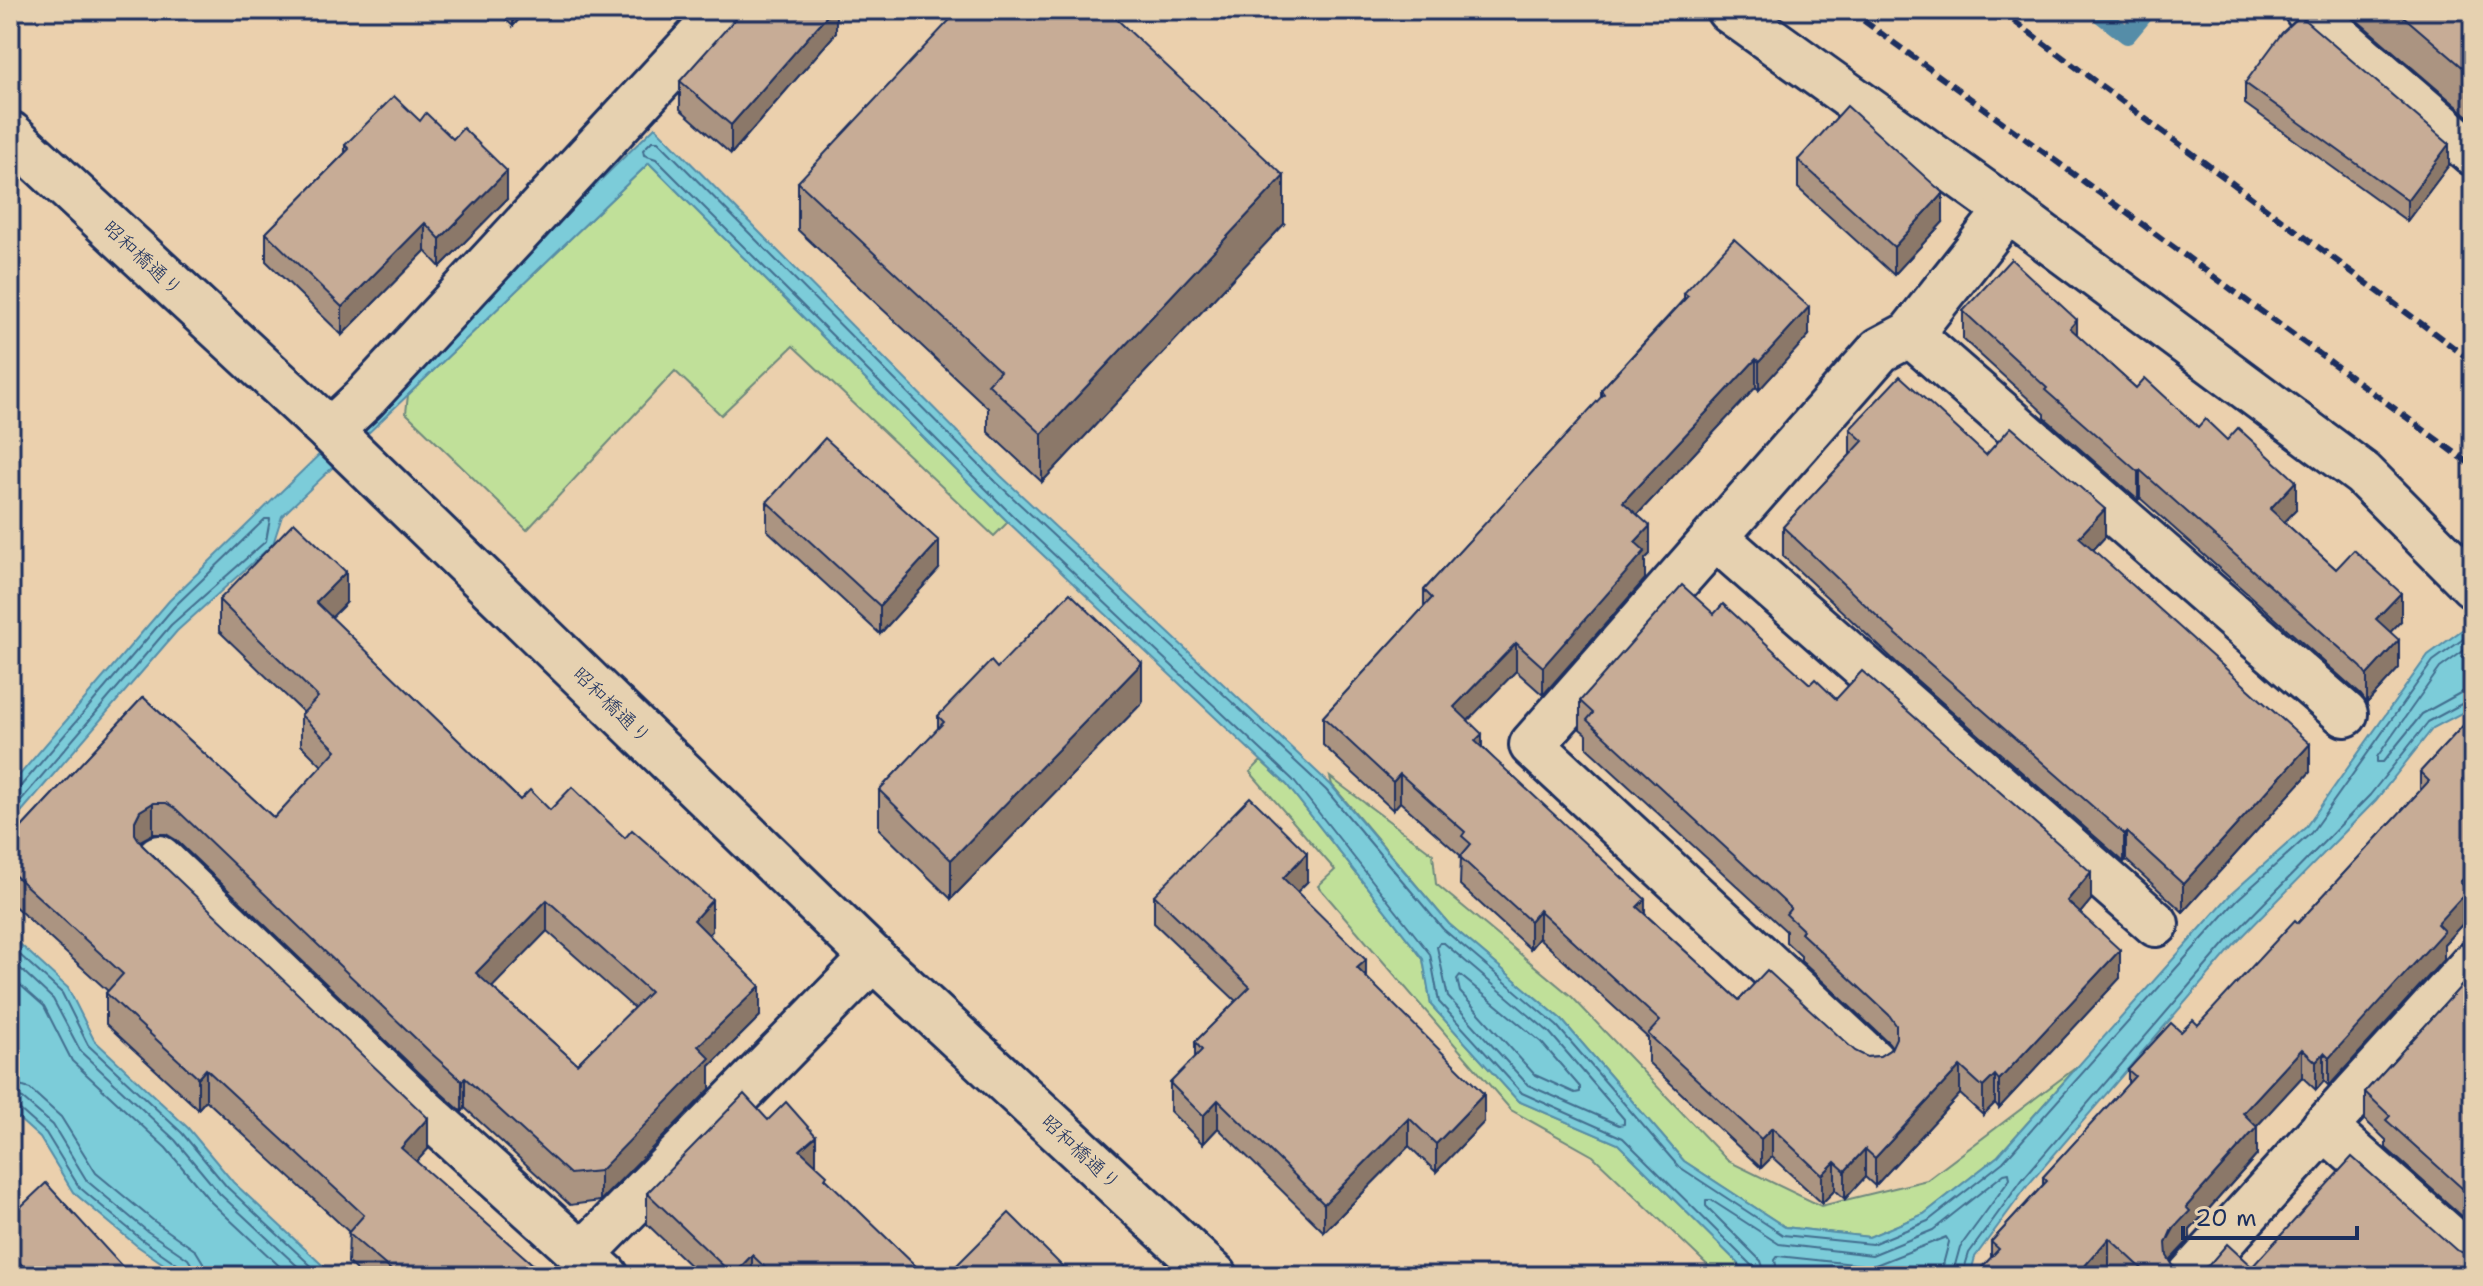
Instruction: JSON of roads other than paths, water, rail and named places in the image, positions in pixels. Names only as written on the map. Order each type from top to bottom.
[{"type":"street","points":[[330,431],[364,399],[724,10]]},
{"type":"street","points":[[1729,10],[2008,210],[2363,474],[2473,585]]},
{"type":"street","points":[[2307,10],[2473,153]]},
{"type":"street","name":"昭和橋通り","points":[[10,134],[330,431],[873,958],[1215,1276]]},
{"type":"street","points":[[1872,1061],[1532,745],[1880,350],[1910,334],[2008,210]]},
{"type":"street","points":[[1910,334],[2345,714]]},
{"type":"street","points":[[1716,538],[2156,924]]},
{"type":"street","points":[[159,858],[415,1103],[594,1266],[873,958]]},
{"type":"street","points":[[2190,1276],[2473,964]]},
{"type":"street","points":[[2324,1127],[2473,1259]]},
{"type":"water","points":[[655,127],[1001,476],[1331,785],[1449,924],[1562,1020],[1684,1161],[1785,1227],[1869,1237],[1924,1214],[1998,1156],[2231,894],[2305,828],[2428,655],[2473,622],[2473,707],[2433,728],[2376,800],[2235,944],[2028,1185],[1975,1257],[1970,1276],[1751,1276],[1618,1144],[1518,1101],[1431,1005],[1423,959],[1287,785],[1008,522],[649,163],[282,516],[273,544],[177,631],[10,825],[10,786],[169,601]]},
{"type":"water","points":[[10,935],[68,988],[94,1040],[188,1128],[233,1182],[334,1276],[181,1276],[136,1245],[73,1192],[40,1138],[10,1111]]},
{"type":"waterway","points":[[2095,10],[2127,35],[2148,10]]},
{"type":"railway","points":[[1849,10],[2473,466]]},
{"type":"railway","points":[[1999,10],[2473,362]]}]
